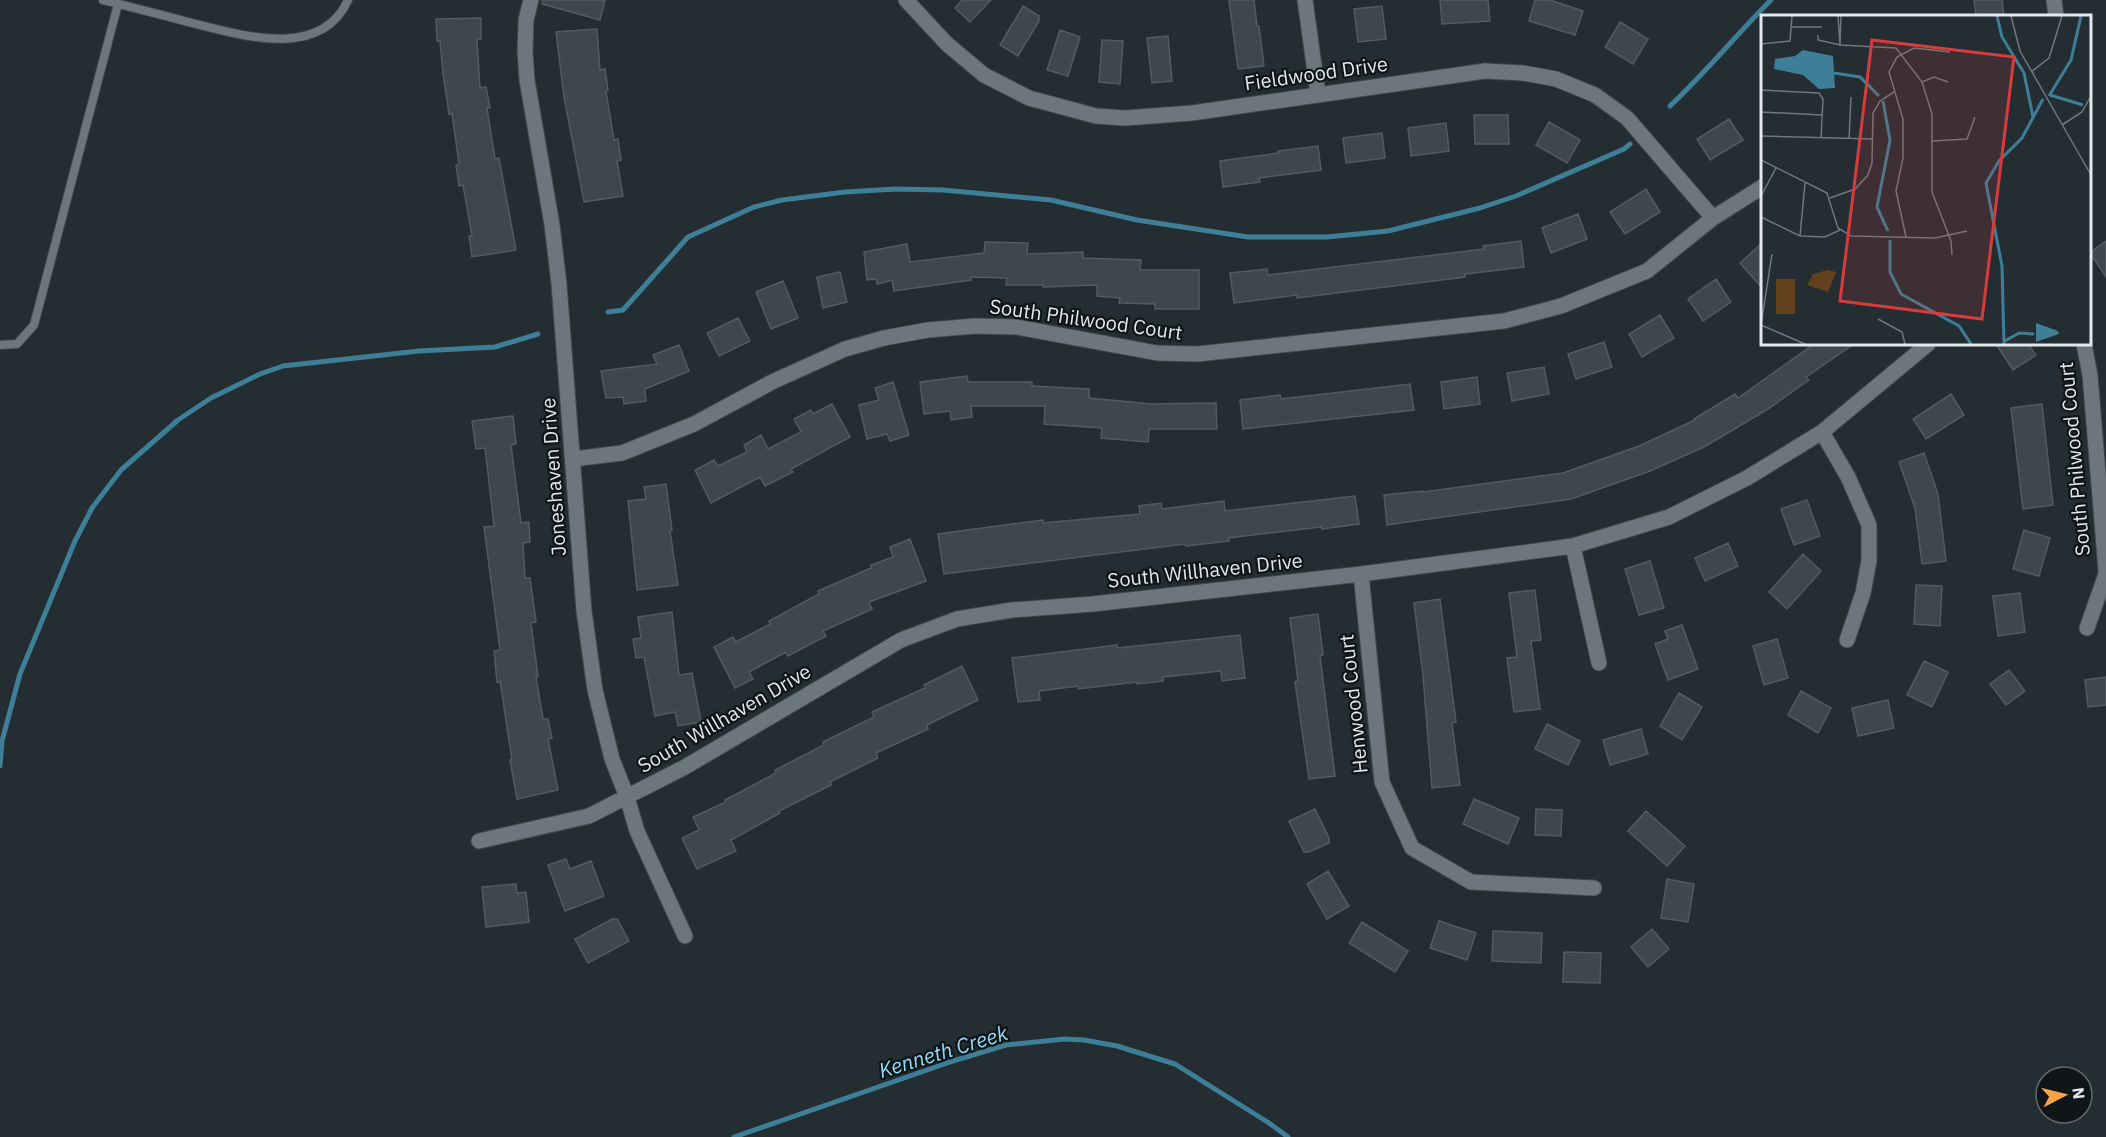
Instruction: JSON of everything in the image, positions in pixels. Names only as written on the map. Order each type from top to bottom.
[{"type":"street","name":"Joneshaven Drive","points":[[531,0],[526,20],[527,80],[552,225],[559,284],[584,611],[594,678],[612,759],[637,831],[685,936]]},
{"type":"street","name":"Fieldwood Drive","points":[[906,0],[947,44],[984,75],[1029,98],[1096,116],[1125,118],[1192,112],[1485,71],[1522,73],[1556,79],[1595,95],[1627,118],[1713,218]]},
{"type":"street","points":[[1305,0],[1318,94]]},
{"type":"street","points":[[2054,0],[2056,15]]},
{"type":"street","name":"South Philwood Court","points":[[573,459],[622,453],[694,424],[774,381],[845,349],[928,330],[975,326],[1017,327],[1157,353],[1197,354],[1504,321],[1561,306],[1647,271],[1713,218],[1761,188]]},
{"type":"street","name":"South Willhaven Drive","points":[[479,841],[590,816],[742,735],[901,640],[957,619],[1012,610],[1093,604],[1361,574],[1573,546],[1669,517],[1747,478],[1822,432],[1927,345]]},
{"type":"street","name":"South Philwood Court","points":[[2084,345],[2090,375],[2106,572],[2087,628]]},
{"type":"street","points":[[1822,432],[1848,477],[1869,525],[1869,561],[1863,593],[1847,640]]},
{"type":"street","points":[[1573,546],[1599,663]]},
{"type":"street","name":"Henwood Court","points":[[1361,574],[1382,782],[1412,848],[1471,882],[1594,888]]},
{"type":"lane","points":[[103,0],[248,37],[288,40],[316,33],[342,13],[348,0]]},
{"type":"lane","points":[[0,345],[17,344],[34,325],[118,4]]},
{"type":"building","points":[[543,0],[605,0],[600,20],[542,4]]},
{"type":"building","points":[[962,0],[991,0],[970,22],[955,8]]},
{"type":"building","points":[[1229,0],[1254,0],[1264,66],[1238,69]]},
{"type":"building","points":[[1440,0],[1488,0],[1490,21],[1442,24]]},
{"type":"building","points":[[1535,0],[1550,0],[1583,11],[1575,35],[1529,21]]},
{"type":"building","points":[[1974,0],[2002,0],[2004,15],[1976,15]]},
{"type":"building","points":[[1023,6],[1039,16],[1039,21],[1018,56],[1000,45]]},
{"type":"building","points":[[1382,6],[1386,39],[1358,42],[1354,9]]},
{"type":"building","points":[[481,18],[481,39],[477,39],[480,88],[486,87],[495,159],[499,158],[516,250],[472,257],[469,236],[472,236],[463,185],[459,186],[456,165],[459,164],[452,113],[449,114],[440,41],[437,41],[436,19]]},
{"type":"building","points":[[1620,22],[1648,39],[1633,64],[1605,47]]},
{"type":"building","points":[[597,29],[600,70],[605,69],[614,140],[618,139],[621,160],[617,161],[623,196],[584,202],[564,97],[556,32]]},
{"type":"building","points":[[1060,30],[1080,37],[1068,76],[1047,70]]},
{"type":"building","points":[[1168,36],[1172,81],[1152,83],[1147,38]]},
{"type":"building","points":[[1102,40],[1123,41],[1120,84],[1099,82]]},
{"type":"building","points":[[1474,115],[1508,115],[1509,144],[1475,144]]},
{"type":"building","points":[[1729,119],[1743,140],[1710,160],[1697,139]]},
{"type":"building","points":[[1549,122],[1580,140],[1567,163],[1536,145]]},
{"type":"building","points":[[1446,123],[1449,151],[1411,156],[1408,128]]},
{"type":"building","points":[[1382,133],[1385,158],[1346,163],[1343,138]]},
{"type":"building","points":[[1318,146],[1321,170],[1259,178],[1260,182],[1223,187],[1220,161]]},
{"type":"building","points":[[1646,189],[1660,212],[1625,234],[1610,212]]},
{"type":"building","points":[[1578,214],[1587,239],[1551,253],[1542,228]]},
{"type":"building","points":[[1521,241],[1524,267],[1465,274],[1465,277],[1297,298],[1297,295],[1234,303],[1230,273],[1267,269],[1268,275],[1484,249],[1483,246]]},
{"type":"building","points":[[2106,241],[2106,277],[2091,254]]},
{"type":"building","points":[[985,242],[1028,243],[1027,254],[1083,252],[1083,258],[1141,260],[1140,270],[1199,270],[1199,309],[1155,309],[1155,304],[1119,303],[1120,298],[1097,296],[1097,285],[1043,287],[1043,285],[1006,285],[1007,278],[971,277],[971,280],[894,291],[892,280],[877,284],[876,279],[867,280],[864,252],[907,244],[910,262],[984,253]]},
{"type":"building","points":[[1761,244],[1761,287],[1740,263]]},
{"type":"building","points":[[840,272],[847,302],[823,308],[817,277]]},
{"type":"building","points":[[1716,279],[1731,302],[1703,321],[1688,299]]},
{"type":"building","points":[[783,281],[798,318],[771,329],[756,292]]},
{"type":"building","points":[[1660,315],[1674,338],[1642,357],[1629,334]]},
{"type":"building","points":[[738,318],[750,341],[719,356],[707,333]]},
{"type":"building","points":[[1604,342],[1612,367],[1576,379],[1568,354]]},
{"type":"building","points":[[679,345],[689,371],[645,389],[646,401],[624,404],[623,397],[606,398],[601,371],[657,364],[653,355]]},
{"type":"building","points":[[1813,345],[1853,345],[1806,377],[1809,380],[1768,409],[1704,447],[1650,471],[1571,499],[1387,525],[1384,495],[1563,473],[1639,446],[1695,420],[1735,394],[1738,398]]},
{"type":"building","points":[[1997,345],[2029,345],[2036,355],[2013,370]]},
{"type":"building","points":[[1544,367],[1549,394],[1512,401],[1507,373]]},
{"type":"building","points":[[967,376],[968,382],[1032,382],[1032,386],[1089,389],[1089,398],[1151,404],[1216,403],[1217,429],[1149,429],[1148,442],[1101,438],[1102,428],[1044,424],[1045,406],[971,406],[972,417],[951,420],[950,411],[924,414],[920,382]]},
{"type":"building","points":[[1477,377],[1480,404],[1444,409],[1441,382]]},
{"type":"building","points":[[893,382],[909,435],[890,441],[887,434],[867,439],[859,405],[879,400],[875,388]]},
{"type":"building","points":[[1410,384],[1414,410],[1243,429],[1240,400],[1280,395],[1281,399]]},
{"type":"building","points":[[1951,394],[1964,415],[1926,439],[1913,419]]},
{"type":"building","points":[[832,404],[850,437],[791,469],[793,472],[765,486],[760,477],[711,503],[695,470],[714,460],[718,466],[747,452],[744,445],[761,435],[768,449],[801,432],[794,419],[811,410],[813,414]]},
{"type":"building","points":[[2042,404],[2053,505],[2023,509],[2011,408]]},
{"type":"building","points":[[513,416],[516,444],[511,445],[521,523],[529,522],[530,542],[523,543],[525,578],[530,578],[536,622],[531,623],[538,677],[536,677],[543,719],[548,719],[552,738],[548,739],[558,790],[517,799],[494,651],[500,650],[484,527],[494,526],[485,448],[476,449],[472,421]]},
{"type":"building","points":[[1924,453],[1938,494],[1946,561],[1922,564],[1915,508],[1899,462]]},
{"type":"building","points":[[666,484],[678,585],[637,590],[628,501],[646,499],[644,487]]},
{"type":"building","points":[[1355,496],[1359,524],[944,574],[938,534],[1043,520],[1043,523],[1140,514],[1139,506],[1161,503],[1162,509],[1224,501],[1225,511]]},
{"type":"building","points":[[1807,500],[1820,536],[1794,545],[1781,509]]},
{"type":"building","points":[[2024,530],[2050,538],[2039,576],[2013,569]]},
{"type":"building","points":[[910,539],[926,581],[869,602],[872,609],[823,631],[826,636],[788,656],[786,652],[749,672],[753,679],[735,688],[714,647],[733,637],[736,642],[819,594],[818,591],[893,557],[890,547]]},
{"type":"building","points":[[1728,543],[1738,566],[1705,581],[1695,558]]},
{"type":"building","points":[[1803,554],[1821,571],[1787,609],[1769,592]]},
{"type":"building","points":[[1650,561],[1664,608],[1639,615],[1625,569]]},
{"type":"building","points":[[1916,585],[1942,586],[1940,626],[1914,624]]},
{"type":"building","points":[[1535,590],[1541,640],[1531,641],[1540,709],[1514,712],[1507,658],[1517,657],[1509,593]]},
{"type":"building","points":[[2020,593],[2025,632],[1998,636],[1993,596]]},
{"type":"building","points":[[1440,599],[1456,722],[1452,723],[1460,785],[1432,788],[1423,676],[1414,603]]},
{"type":"building","points":[[672,612],[679,675],[692,673],[701,722],[678,726],[675,712],[655,716],[644,657],[636,658],[633,639],[641,638],[638,617]]},
{"type":"building","points":[[1318,614],[1323,655],[1320,656],[1335,776],[1309,779],[1295,682],[1298,681],[1290,618]]},
{"type":"building","points":[[1682,625],[1698,669],[1668,680],[1655,644],[1668,639],[1665,631]]},
{"type":"building","points":[[1240,635],[1245,678],[1222,681],[1221,671],[1163,677],[1163,681],[1137,684],[1137,682],[1078,689],[1078,686],[1039,691],[1040,700],[1018,702],[1012,658],[1117,645],[1117,648]]},
{"type":"building","points":[[1777,639],[1788,678],[1764,685],[1753,646]]},
{"type":"building","points":[[1924,661],[1948,672],[1932,707],[1907,695]]},
{"type":"building","points":[[962,666],[978,700],[927,725],[928,729],[876,753],[878,758],[779,811],[780,813],[731,840],[736,851],[697,869],[682,838],[699,830],[693,817],[726,802],[725,800],[776,773],[775,770],[824,745],[823,742],[874,717],[872,712],[925,688],[924,685]]},
{"type":"building","points":[[2009,670],[2025,691],[2006,705],[1990,684]]},
{"type":"building","points":[[2106,677],[2106,705],[2088,707],[2085,680]]},
{"type":"building","points":[[1801,691],[1831,708],[1818,733],[1788,715]]},
{"type":"building","points":[[1679,693],[1702,707],[1682,740],[1660,726]]},
{"type":"building","points":[[1888,700],[1894,728],[1858,736],[1852,708]]},
{"type":"building","points":[[1547,724],[1580,741],[1568,765],[1535,749]]},
{"type":"building","points":[[1641,729],[1648,754],[1610,765],[1603,740]]},
{"type":"building","points":[[1474,799],[1519,818],[1508,844],[1463,824]]},
{"type":"building","points":[[1315,809],[1329,838],[1329,843],[1304,852],[1289,821]]},
{"type":"building","points":[[1536,809],[1562,810],[1561,836],[1535,835]]},
{"type":"building","points":[[1646,811],[1685,846],[1667,866],[1628,831]]},
{"type":"building","points":[[566,859],[570,869],[591,861],[604,896],[565,911],[548,865]]},
{"type":"building","points":[[1328,871],[1349,906],[1327,919],[1307,884]]},
{"type":"building","points":[[1667,879],[1694,884],[1688,922],[1661,918]]},
{"type":"building","points":[[516,884],[517,893],[526,892],[529,922],[486,927],[482,887]]},
{"type":"building","points":[[612,919],[617,919],[629,941],[588,963],[575,939]]},
{"type":"building","points":[[1439,921],[1476,933],[1467,960],[1430,948]]},
{"type":"building","points":[[1362,922],[1408,951],[1395,972],[1349,943]]},
{"type":"building","points":[[1652,929],[1669,949],[1648,967],[1631,947]]},
{"type":"building","points":[[1493,931],[1542,933],[1541,963],[1492,961]]},
{"type":"building","points":[[1564,952],[1601,953],[1600,983],[1563,982]]},
{"type":"waterway","points":[[1670,106],[1771,0]]},
{"type":"waterway","points":[[608,312],[623,310],[688,237],[754,207],[782,200],[845,192],[896,189],[943,190],[1051,200],[1137,220],[1248,237],[1327,237],[1388,231],[1480,208],[1516,196],[1624,149],[1630,144]]},
{"type":"waterway","points":[[0,766],[2,741],[20,674],[75,541],[92,508],[121,470],[178,420],[211,398],[260,374],[283,366],[419,351],[495,347],[538,334]]},
{"type":"waterway","name":"Kenneth Creek","points":[[734,1137],[953,1061],[1006,1045],[1065,1039],[1117,1046],[1175,1064],[1288,1137]]}]
